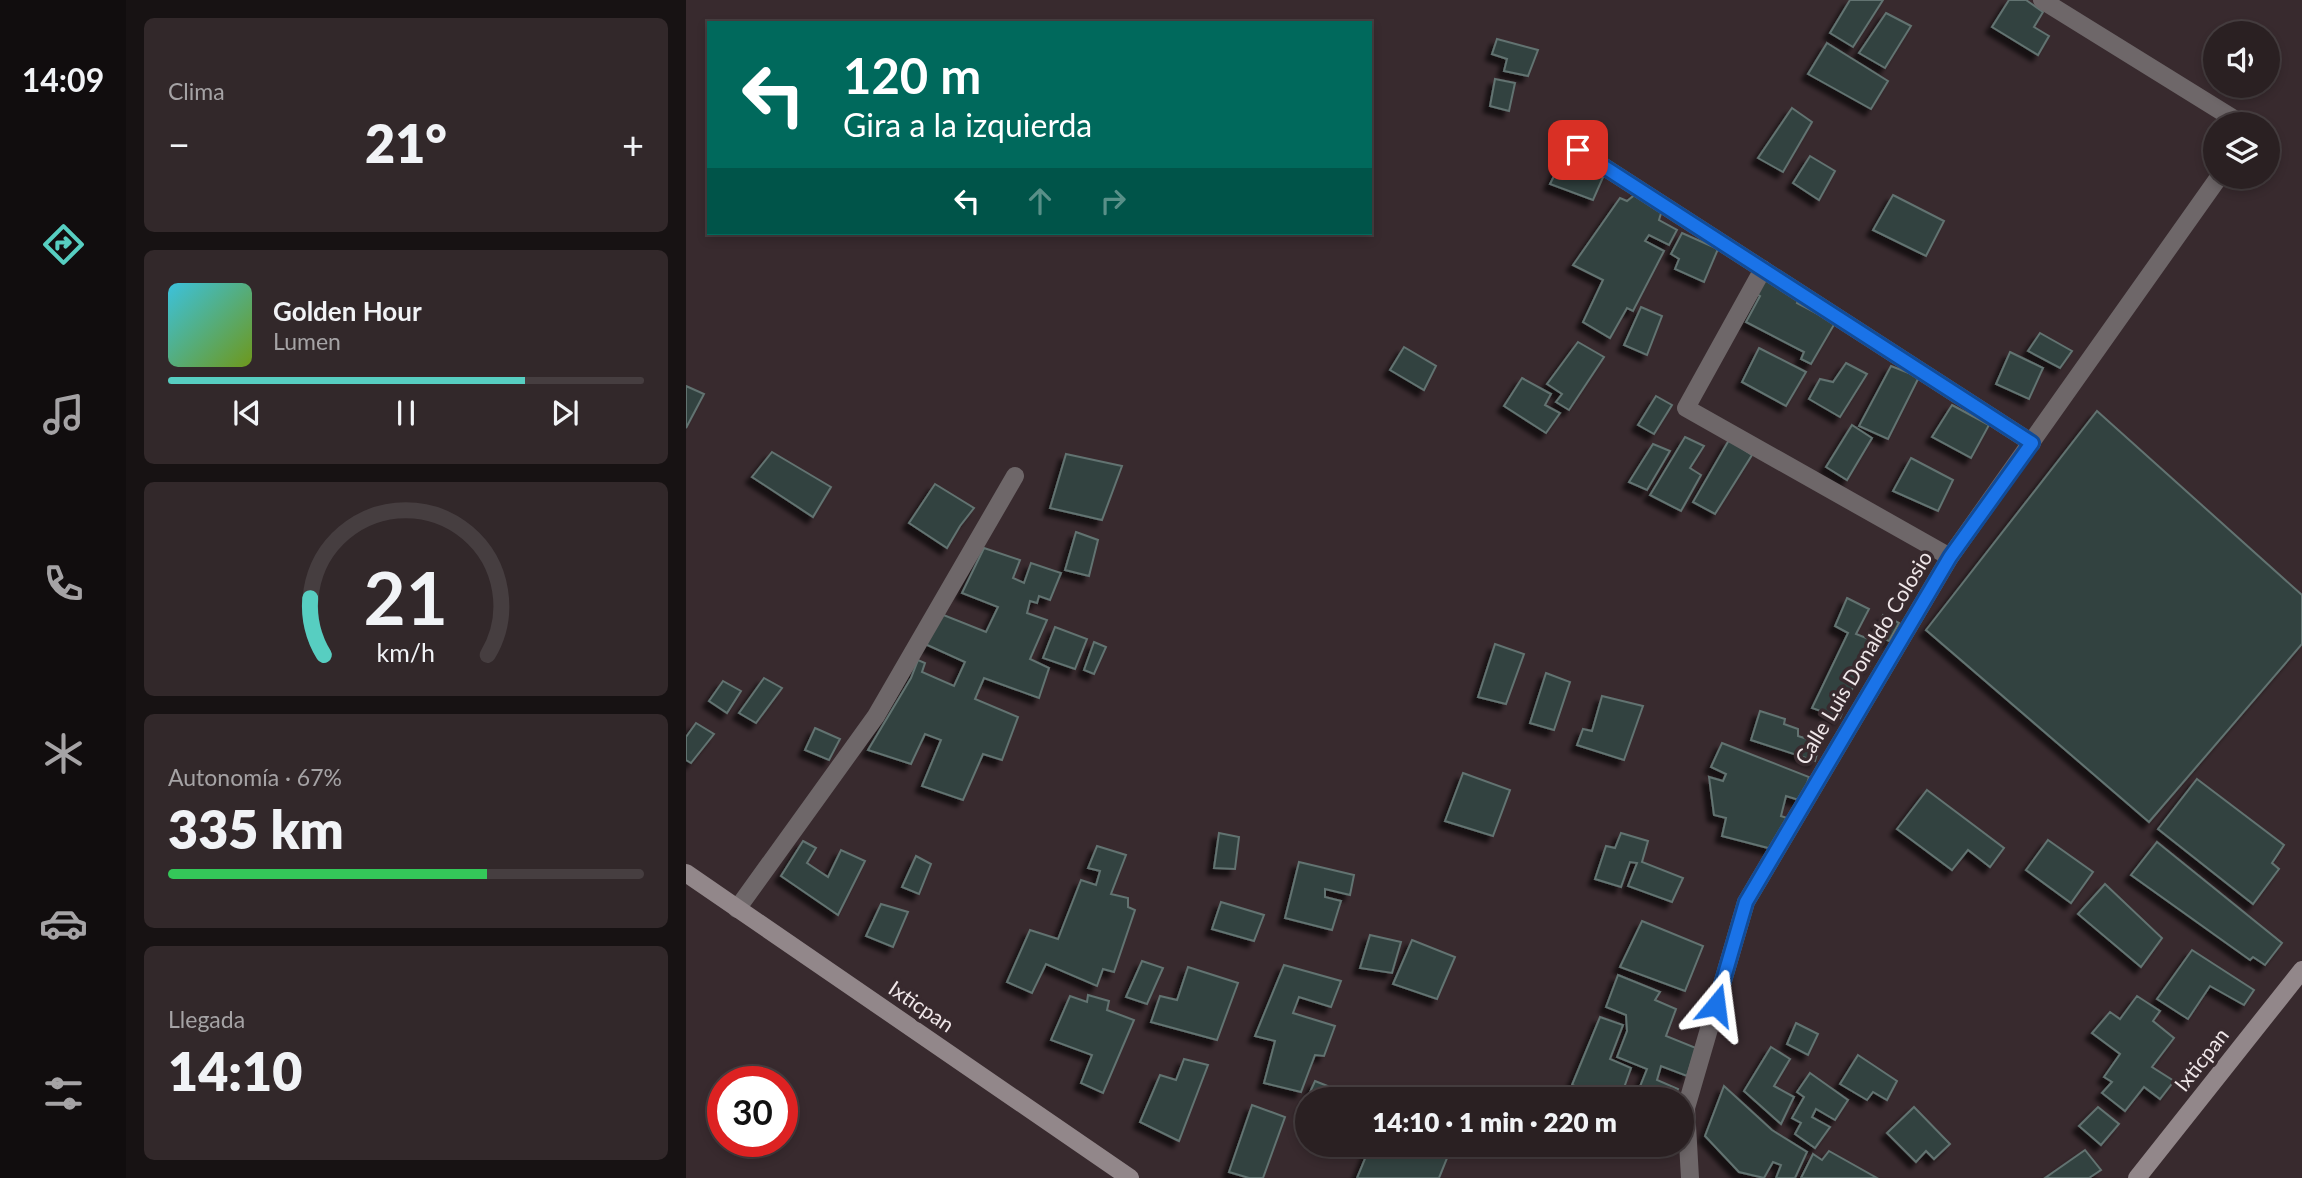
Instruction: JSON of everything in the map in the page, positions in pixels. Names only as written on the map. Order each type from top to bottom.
[{"type":"main road","name":"Ixticpan","points":[[686,873],[1130,1178]]},
{"type":"main road","name":"Ixticpan","points":[[2137,1178],[2302,970]]},
{"type":"street","points":[[2042,0],[2223,112]]},
{"type":"street","points":[[1578,150],[2032,443]]},
{"type":"street","name":"Calle Luis Donaldo Colosio","points":[[1690,1178],[1686,1108],[1746,902],[1950,557],[2211,189]]},
{"type":"street","points":[[1763,269],[1686,408],[1950,557]]},
{"type":"street","points":[[737,909],[876,716],[1015,476]]},
{"type":"building","points":[[1850,0],[1883,0],[1853,47],[1830,33]]},
{"type":"building","points":[[2009,0],[2026,0],[2043,12],[2034,27],[2049,36],[2038,55],[1992,27]]},
{"type":"building","points":[[1886,13],[1911,26],[1885,68],[1859,53]]},
{"type":"building","points":[[1497,39],[1538,50],[1528,76],[1504,71],[1507,59],[1492,54]]},
{"type":"building","points":[[1827,43],[1888,81],[1871,109],[1808,74]]},
{"type":"building","points":[[1495,79],[1515,83],[1509,111],[1490,106]]},
{"type":"building","points":[[1792,108],[1812,122],[1783,172],[1758,158]]},
{"type":"building","points":[[1810,156],[1835,171],[1819,200],[1793,183]]},
{"type":"building","points":[[1563,158],[1604,175],[1593,200],[1550,184]]},
{"type":"building","points":[[1638,192],[1663,207],[1659,220],[1677,230],[1669,245],[1649,235],[1645,241],[1664,251],[1633,311],[1627,308],[1610,338],[1583,322],[1603,280],[1573,265],[1620,198],[1627,201]]},
{"type":"building","points":[[1893,195],[1944,221],[1926,256],[1873,230]]},
{"type":"building","points":[[1682,233],[1718,249],[1704,282],[1675,269],[1679,259],[1671,254]]},
{"type":"building","points":[[1768,276],[1800,295],[1797,303],[1835,323],[1811,364],[1801,359],[1804,352],[1746,322],[1760,296],[1755,293]]},
{"type":"building","points":[[1641,307],[1662,316],[1647,355],[1624,345]]},
{"type":"building","points":[[2040,333],[2072,351],[2060,368],[2028,351]]},
{"type":"building","points":[[1578,342],[1604,357],[1569,410],[1556,402],[1562,394],[1547,384]]},
{"type":"building","points":[[1404,347],[1436,366],[1424,390],[1390,370]]},
{"type":"building","points":[[1759,348],[1806,372],[1786,406],[1742,382]]},
{"type":"building","points":[[2010,352],[2043,368],[2029,399],[1996,384]]},
{"type":"building","points":[[1846,363],[1867,374],[1840,417],[1809,399],[1820,379],[1833,382]]},
{"type":"building","points":[[1891,366],[1919,377],[1888,439],[1859,426]]},
{"type":"building","points":[[1522,378],[1551,394],[1545,405],[1560,413],[1546,433],[1504,406]]},
{"type":"building","points":[[686,386],[704,394],[686,428]]},
{"type":"building","points":[[1656,396],[1672,405],[1654,434],[1638,425]]},
{"type":"building","points":[[1952,405],[1989,425],[1971,458],[1932,437]]},
{"type":"building","points":[[2097,411],[2302,595],[2302,644],[2149,822],[1926,630]]},
{"type":"building","points":[[1852,425],[1872,438],[1847,480],[1826,467]]},
{"type":"building","points":[[1685,437],[1704,446],[1690,468],[1701,475],[1681,511],[1650,495]]},
{"type":"building","points":[[1729,440],[1752,455],[1715,514],[1693,502]]},
{"type":"building","points":[[1653,444],[1670,451],[1647,490],[1629,482]]},
{"type":"building","points":[[772,452],[831,487],[813,517],[752,477]]},
{"type":"building","points":[[1066,454],[1122,466],[1102,520],[1050,508]]},
{"type":"building","points":[[1911,458],[1953,480],[1938,511],[1893,491]]},
{"type":"building","points":[[935,484],[974,508],[947,548],[909,523]]},
{"type":"building","points":[[1076,532],[1098,540],[1089,576],[1065,570]]},
{"type":"building","points":[[984,548],[1020,560],[1013,578],[1024,583],[1031,563],[1061,573],[1050,600],[1039,596],[1037,603],[1030,601],[1027,613],[1047,620],[1030,659],[1049,668],[1039,698],[984,678],[975,699],[1018,717],[1002,760],[983,754],[963,800],[922,786],[941,740],[925,734],[911,764],[868,750],[911,678],[918,660],[925,663],[922,672],[954,686],[965,662],[925,644],[941,614],[986,632],[998,607],[962,593]]},
{"type":"building","points":[[1847,598],[1869,609],[1856,634],[1879,643],[1869,667],[1862,666],[1840,718],[1812,708],[1848,633],[1835,626]]},
{"type":"building","points":[[1883,615],[1899,623],[1889,641],[1874,634]]},
{"type":"building","points":[[1055,627],[1087,639],[1075,669],[1043,658]]},
{"type":"building","points":[[1094,642],[1106,647],[1094,674],[1084,670]]},
{"type":"building","points":[[1495,644],[1524,654],[1506,704],[1478,697]]},
{"type":"building","points":[[1546,673],[1570,682],[1554,730],[1530,723]]},
{"type":"building","points":[[764,678],[782,688],[756,723],[739,713]]},
{"type":"building","points":[[723,681],[741,691],[727,713],[709,701]]},
{"type":"building","points":[[1602,696],[1643,706],[1624,760],[1577,745],[1583,729],[1592,731]]},
{"type":"building","points":[[1760,711],[1785,719],[1784,724],[1798,729],[1798,736],[1820,743],[1815,761],[1751,740]]},
{"type":"building","points":[[696,723],[714,734],[691,763],[686,760],[686,737]]},
{"type":"building","points":[[815,728],[840,739],[829,760],[805,750]]},
{"type":"building","points":[[1722,743],[1809,777],[1802,801],[1786,796],[1781,816],[1790,819],[1772,849],[1722,836],[1726,818],[1714,815],[1709,777],[1723,781],[1726,774],[1711,767]]},
{"type":"building","points":[[1463,773],[1510,790],[1493,836],[1445,821]]},
{"type":"building","points":[[2197,779],[2284,845],[2272,863],[2279,869],[2253,904],[2158,829]]},
{"type":"building","points":[[1927,790],[2004,848],[1990,867],[1968,850],[1952,870],[1897,829]]},
{"type":"building","points":[[1219,833],[1239,837],[1235,869],[1214,868]]},
{"type":"building","points":[[1621,833],[1648,841],[1642,862],[1683,878],[1672,902],[1628,886],[1637,863],[1630,862],[1621,887],[1595,879],[1606,846],[1615,848]]},
{"type":"building","points":[[2048,840],[2093,872],[2071,903],[2026,870]]},
{"type":"building","points":[[803,841],[816,848],[807,863],[828,877],[841,850],[865,861],[838,915],[781,876]]},
{"type":"building","points":[[2157,842],[2282,943],[2265,965],[2253,957],[2250,960],[2131,875]]},
{"type":"building","points":[[1097,846],[1126,855],[1111,894],[1128,898],[1128,907],[1135,910],[1114,972],[1103,969],[1097,986],[1046,964],[1032,993],[1007,982],[1030,930],[1058,939],[1081,880],[1096,885],[1100,871],[1088,868]]},
{"type":"building","points":[[916,856],[931,864],[919,894],[902,887]]},
{"type":"building","points":[[1299,862],[1354,875],[1350,895],[1325,889],[1325,897],[1341,901],[1332,930],[1285,918]]},
{"type":"building","points":[[2105,884],[2162,938],[2141,967],[2078,914]]},
{"type":"building","points":[[1221,902],[1264,915],[1254,941],[1212,929]]},
{"type":"building","points":[[881,904],[908,912],[893,947],[866,936]]},
{"type":"building","points":[[1642,921],[1703,946],[1685,991],[1620,967]]},
{"type":"building","points":[[1370,935],[1401,942],[1392,973],[1360,968]]},
{"type":"building","points":[[1412,940],[1455,957],[1437,999],[1393,984]]},
{"type":"building","points":[[2192,950],[2254,990],[2244,1005],[2210,986],[2188,1019],[2157,999]]},
{"type":"building","points":[[1142,961],[1163,968],[1147,1004],[1126,997]]},
{"type":"building","points":[[1284,965],[1341,981],[1331,1007],[1299,997],[1293,1013],[1335,1026],[1324,1056],[1315,1055],[1303,1087],[1295,1087],[1295,1091],[1264,1083],[1275,1041],[1255,1036]]},
{"type":"building","points":[[1188,967],[1238,983],[1217,1040],[1151,1022],[1160,996],[1177,1000]]},
{"type":"building","points":[[1618,975],[1660,992],[1655,1000],[1676,1009],[1666,1036],[1696,1048],[1687,1076],[1661,1066],[1657,1080],[1673,1087],[1640,1087],[1647,1069],[1617,1057],[1627,1031],[1626,1015],[1606,1007]]},
{"type":"building","points":[[1088,995],[1109,1001],[1107,1010],[1134,1020],[1103,1093],[1081,1083],[1092,1055],[1051,1040],[1070,996],[1087,1002]]},
{"type":"building","points":[[2137,996],[2160,1011],[2153,1021],[2174,1038],[2152,1067],[2174,1081],[2160,1099],[2144,1087],[2125,1111],[2102,1093],[2112,1082],[2104,1077],[2120,1054],[2092,1033],[2110,1012],[2120,1019]]},
{"type":"building","points":[[1600,1017],[1623,1025],[1610,1059],[1631,1068],[1624,1087],[1572,1085]]},
{"type":"building","points":[[1796,1023],[1818,1034],[1808,1055],[1787,1044]]},
{"type":"building","points":[[1771,1047],[1790,1059],[1774,1086],[1794,1097],[1781,1124],[1744,1091]]},
{"type":"building","points":[[1858,1055],[1897,1081],[1887,1100],[1873,1092],[1867,1100],[1840,1084]]},
{"type":"building","points":[[1184,1059],[1208,1065],[1179,1141],[1140,1122],[1160,1075],[1176,1080]]},
{"type":"building","points":[[1810,1073],[1848,1100],[1835,1120],[1816,1109],[1812,1117],[1830,1127],[1815,1148],[1795,1134],[1801,1123],[1792,1118],[1804,1097],[1797,1092]]},
{"type":"building","points":[[1315,1081],[1330,1087],[1312,1087]]},
{"type":"building","points":[[1724,1086],[1772,1130],[1807,1152],[1795,1178],[1776,1178],[1781,1165],[1773,1162],[1764,1178],[1739,1172],[1705,1136]]},
{"type":"building","points":[[1252,1105],[1285,1117],[1263,1178],[1249,1178],[1229,1172]]},
{"type":"building","points":[[1914,1107],[1950,1144],[1934,1159],[1926,1151],[1916,1162],[1887,1133]]},
{"type":"building","points":[[2098,1107],[2119,1124],[2101,1145],[2079,1126]]},
{"type":"building","points":[[2085,1150],[2101,1170],[2089,1178],[2045,1178]]},
{"type":"building","points":[[1829,1151],[1877,1178],[1801,1178],[1813,1154],[1822,1160]]},
{"type":"building","points":[[1366,1157],[1448,1157],[1439,1178],[1357,1178]]},
{"type":"route","points":[[1578,150],[2032,443],[1950,557],[1746,902],[1716,1005]]}]
